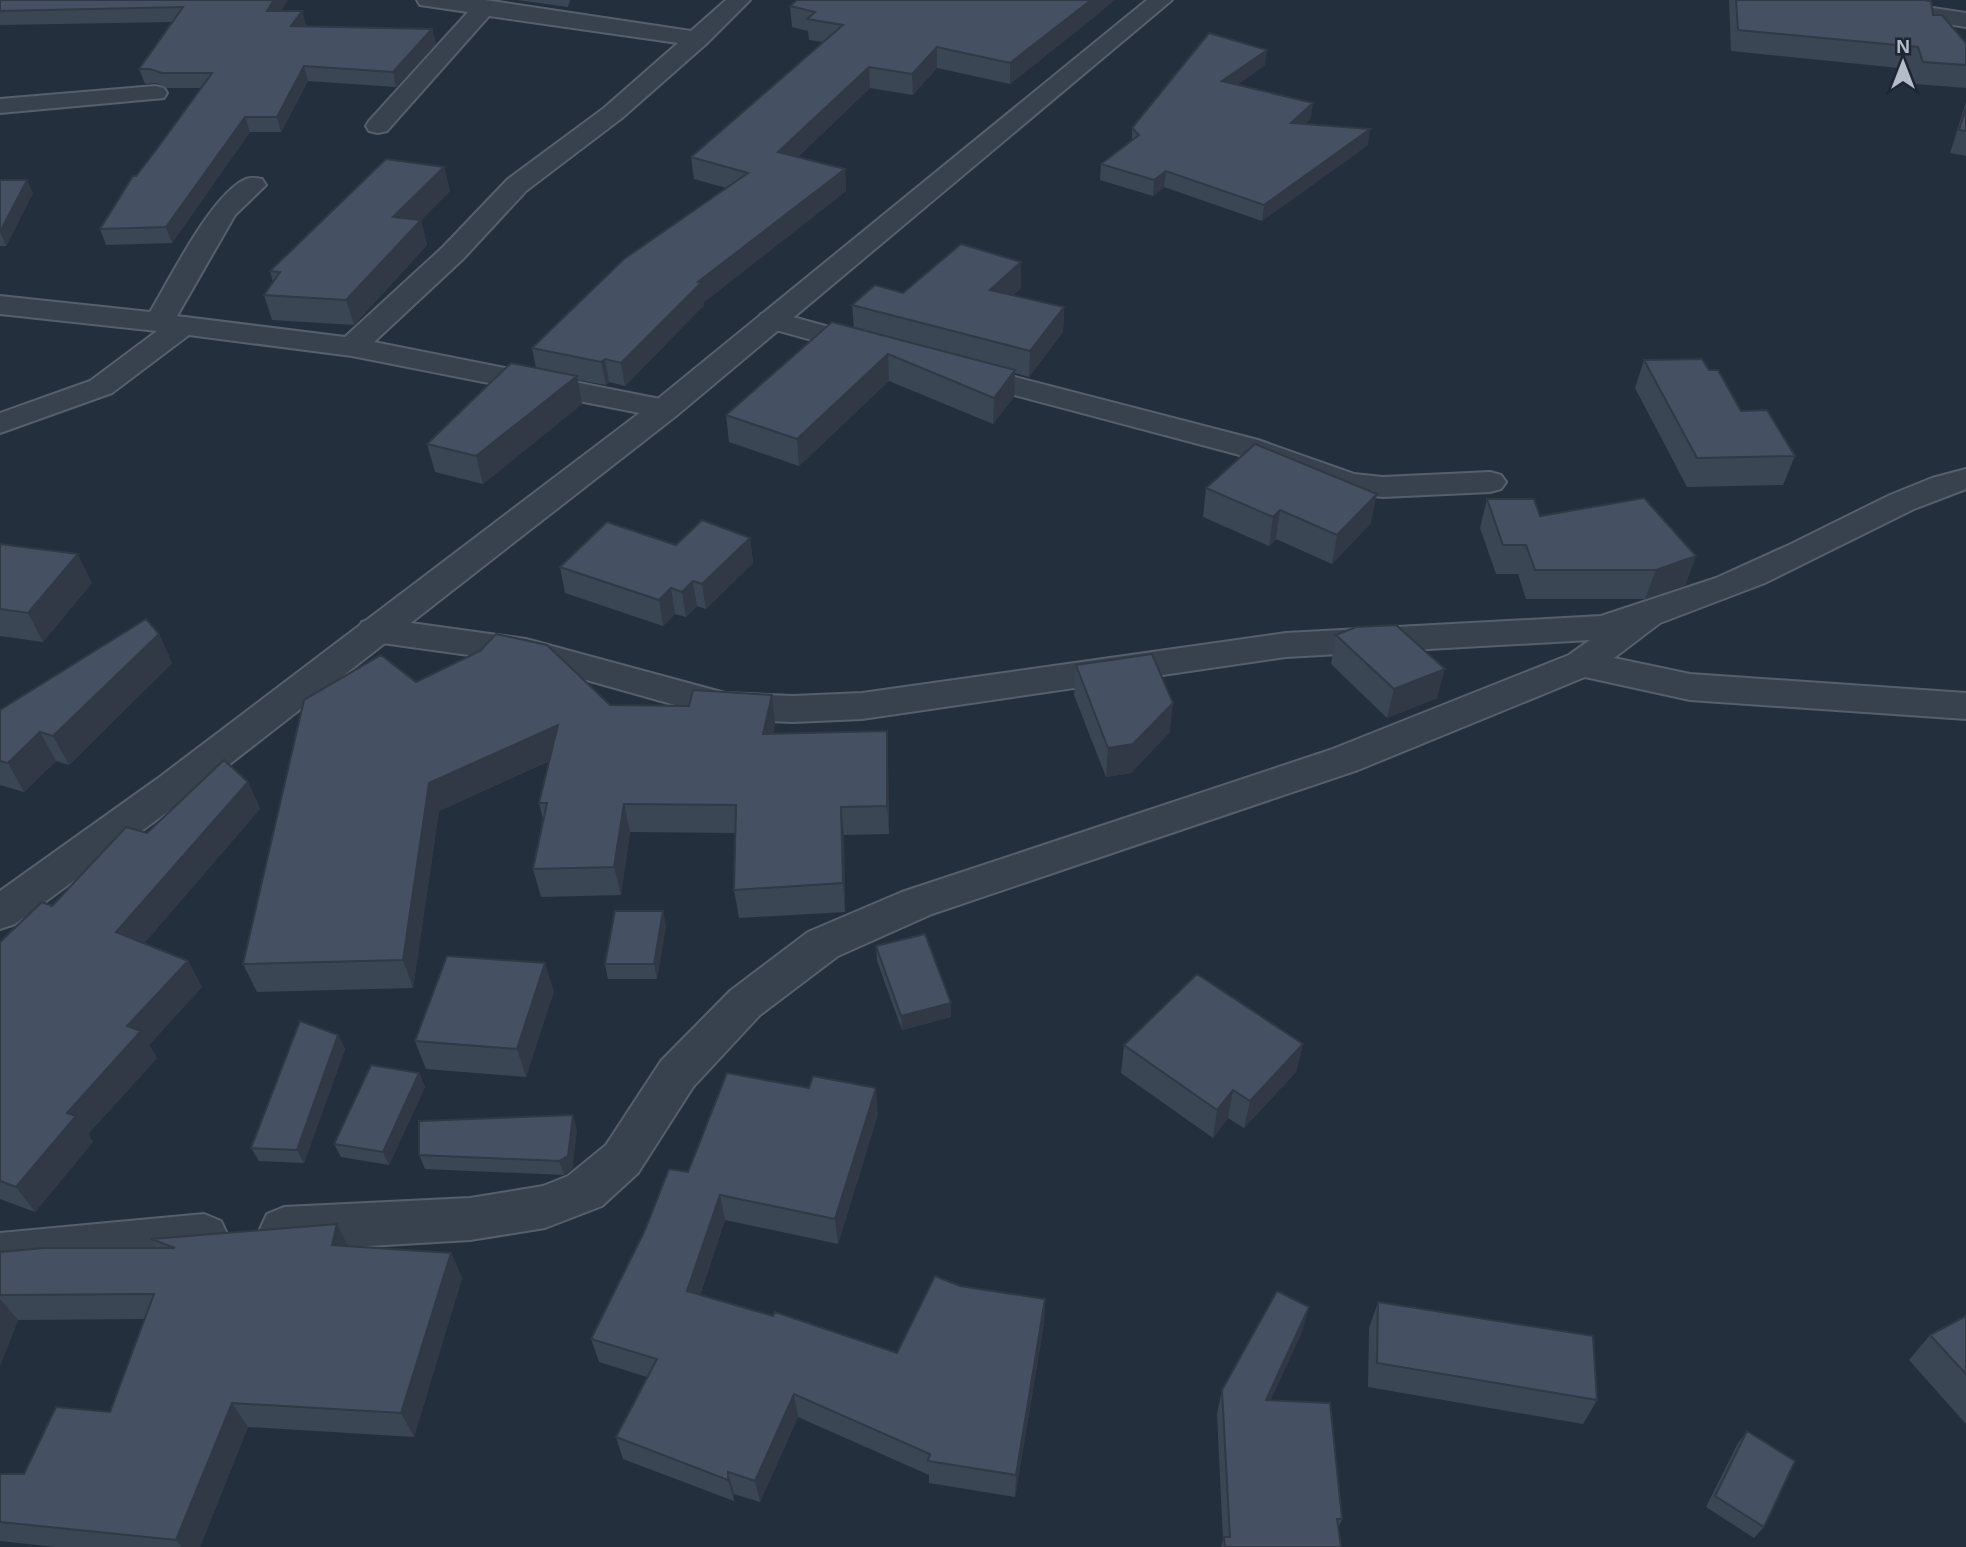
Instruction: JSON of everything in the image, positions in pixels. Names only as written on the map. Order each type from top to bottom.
[{"type":"street","points":[[428,0],[698,39]]},
{"type":"street","points":[[352,347],[453,253],[517,185],[613,113],[739,0]]},
{"type":"street","points":[[0,913],[171,789],[664,409],[1161,0]]},
{"type":"street","points":[[1837,0],[1932,8],[1966,20]]},
{"type":"street","points":[[378,125],[485,7]]},
{"type":"street","points":[[1932,8],[1949,37]]},
{"type":"street","points":[[0,106],[155,93]]},
{"type":"street","points":[[0,424],[102,387],[171,324],[224,211],[253,185]]},
{"type":"street","points":[[0,305],[352,347],[664,409]]},
{"type":"street","points":[[771,320],[901,356]]},
{"type":"street","points":[[940,366],[1247,447],[1325,477],[1352,484],[1383,487],[1490,482]]},
{"type":"street","points":[[375,631],[526,651],[725,706],[793,709],[862,706],[1286,645],[1601,628],[1647,616],[1801,554],[1884,508],[1966,479]]},
{"type":"street","points":[[0,1255],[275,1230],[470,1219],[545,1207],[585,1191],[622,1159],[677,1074],[745,1003],[823,944],[917,903],[1344,760],[1582,664],[1647,616]]},
{"type":"street","points":[[1582,664],[1690,687],[1966,706]]},
{"type":"building","points":[[0,0],[274,0],[267,11],[302,11],[291,26],[432,29],[393,72],[304,66],[277,117],[245,117],[166,227],[100,229],[133,176],[136,176],[212,73],[162,73],[139,69],[183,7],[0,11]]},
{"type":"building","points":[[797,0],[1091,0],[1010,63],[937,47],[912,74],[869,67],[778,152],[845,169],[698,282],[701,283],[621,363],[605,359],[601,362],[532,348],[624,259],[748,173],[691,157],[843,25],[807,19],[815,12],[790,6]]},
{"type":"building","points":[[1736,0],[1931,1],[1933,15],[1942,15],[1966,43],[1966,65],[1923,62],[1918,47],[1738,30]]},
{"type":"building","points":[[1209,33],[1267,50],[1222,81],[1313,103],[1291,123],[1370,129],[1264,205],[1166,171],[1154,180],[1101,164],[1139,135],[1132,128]]},
{"type":"building","points":[[1966,108],[1966,131],[1959,130]]},
{"type":"building","points":[[386,159],[444,167],[393,217],[421,220],[346,300],[264,295],[280,272],[270,271]]},
{"type":"building","points":[[0,180],[27,180],[0,232]]},
{"type":"building","points":[[961,244],[1021,262],[990,290],[1064,307],[1030,351],[852,305],[875,285],[903,293]]},
{"type":"building","points":[[832,322],[1015,370],[994,398],[888,354],[797,439],[726,415]]},
{"type":"building","points":[[1702,359],[1709,370],[1718,370],[1741,411],[1767,410],[1795,456],[1697,458],[1644,360]]},
{"type":"building","points":[[511,363],[577,376],[476,456],[427,444]]},
{"type":"building","points":[[1255,444],[1377,494],[1337,535],[1280,510],[1273,517],[1206,488]]},
{"type":"building","points":[[1644,498],[1696,556],[1656,570],[1535,570],[1526,545],[1503,545],[1487,499],[1534,499],[1540,516]]},
{"type":"building","points":[[702,520],[750,538],[702,584],[693,581],[682,592],[671,588],[659,600],[560,567],[607,522],[676,545]]},
{"type":"building","points":[[0,544],[78,554],[28,613],[0,609]]},
{"type":"building","points":[[146,619],[159,634],[53,736],[40,732],[8,763],[0,761],[0,710]]},
{"type":"building","points":[[1396,625],[1445,669],[1394,689],[1336,635],[1356,627]]},
{"type":"building","points":[[496,634],[547,645],[610,705],[689,706],[693,690],[772,695],[763,734],[887,731],[887,806],[841,807],[843,883],[734,890],[736,805],[624,804],[614,867],[533,869],[547,803],[539,803],[558,725],[429,783],[403,960],[243,964],[304,700],[381,655],[416,682],[480,651]]},
{"type":"building","points":[[1152,654],[1173,703],[1133,744],[1108,748],[1076,665]]},
{"type":"building","points":[[224,760],[248,782],[116,932],[188,961],[127,1026],[141,1031],[67,1113],[76,1116],[16,1187],[0,1181],[0,942],[42,902],[52,906],[126,827],[147,833]]},
{"type":"building","points":[[615,911],[663,911],[654,964],[605,964]]},
{"type":"building","points":[[925,934],[951,1003],[901,1016],[876,946]]},
{"type":"building","points":[[447,956],[545,963],[517,1049],[415,1041]]},
{"type":"building","points":[[1197,974],[1303,1044],[1250,1101],[1233,1090],[1217,1110],[1124,1045]]},
{"type":"building","points":[[300,1021],[338,1035],[297,1150],[251,1148]]},
{"type":"building","points":[[371,1065],[419,1073],[383,1152],[334,1144]]},
{"type":"building","points":[[727,1073],[809,1088],[813,1076],[876,1088],[835,1219],[720,1195],[687,1291],[773,1316],[775,1312],[897,1353],[935,1276],[960,1286],[1045,1299],[1016,1475],[928,1461],[930,1454],[794,1394],[755,1481],[728,1472],[728,1480],[616,1437],[657,1359],[591,1339],[645,1230],[669,1169],[688,1172]]},
{"type":"building","points":[[573,1115],[568,1156],[559,1161],[419,1155],[419,1121]]},
{"type":"building","points":[[337,1224],[332,1245],[451,1253],[401,1413],[232,1403],[176,1540],[0,1522],[0,1474],[24,1474],[56,1407],[110,1412],[154,1294],[0,1295],[0,1252],[44,1248],[175,1248],[151,1239]]},
{"type":"building","points":[[1277,1291],[1309,1307],[1266,1400],[1330,1403],[1342,1519],[1337,1519],[1341,1547],[1225,1547],[1224,1537],[1230,1537],[1222,1390]]},
{"type":"building","points":[[1378,1302],[1593,1336],[1597,1400],[1377,1363]]},
{"type":"building","points":[[1966,1316],[1966,1374],[1930,1335]]},
{"type":"building","points":[[1747,1431],[1795,1461],[1764,1527],[1715,1496]]}]
